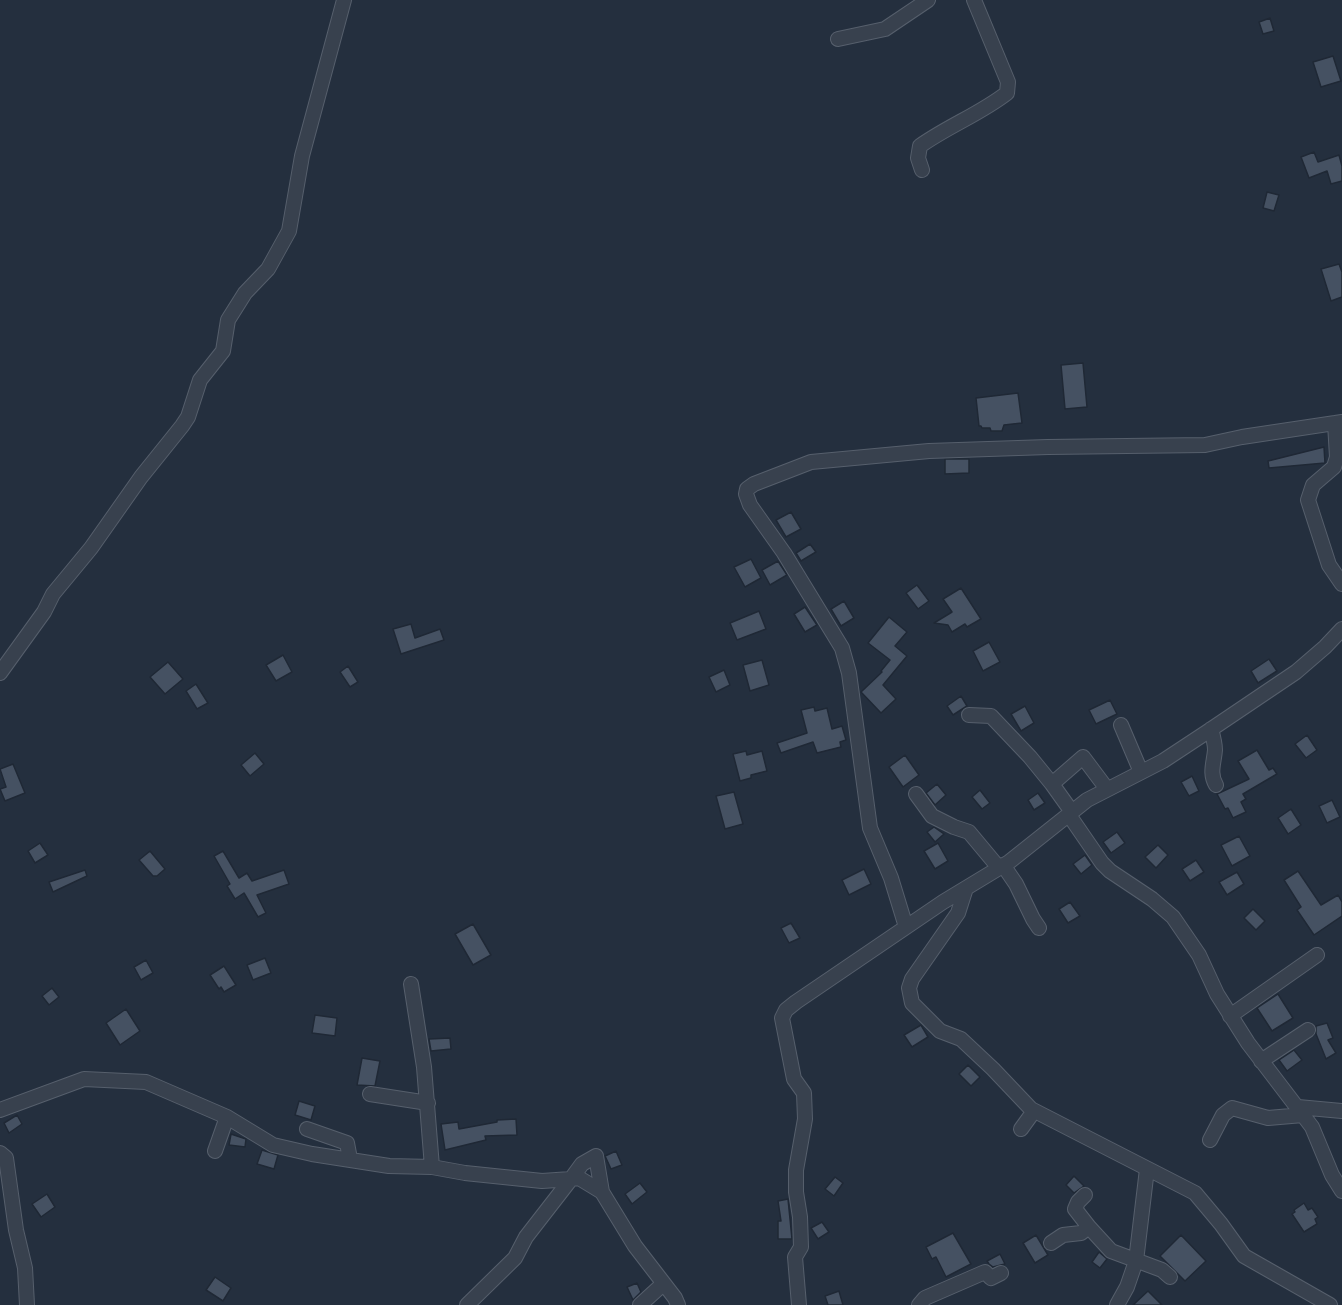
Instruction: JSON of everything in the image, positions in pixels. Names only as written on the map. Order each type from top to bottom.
[{"type":"street","points":[[0,673],[44,612],[53,594],[91,548],[141,477],[188,417],[200,380],[223,351],[228,320],[245,293],[268,269],[290,231],[304,146],[344,0]]},
{"type":"street","points":[[838,39],[885,29],[928,0]]},
{"type":"street","points":[[922,170],[918,158],[920,146],[941,131],[991,105],[1007,93],[1008,82],[974,0]]},
{"type":"street","points":[[906,927],[891,878],[870,828],[849,673],[842,648],[784,554],[750,505],[746,494],[747,489],[754,484],[811,462],[967,449],[1205,445],[1242,437],[1340,424],[1334,467],[1313,485],[1308,500],[1329,565],[1342,584]]},
{"type":"street","points":[[799,1305],[795,1257],[801,1247],[796,1170],[805,1119],[804,1093],[794,1079],[782,1018],[786,1010],[906,927],[1001,866],[1087,800],[1163,761],[1296,672],[1342,629]]},
{"type":"street","points":[[969,715],[991,717],[1030,757],[1052,784],[1102,863],[1173,917],[1199,955],[1230,1016],[1312,1127],[1332,1175],[1342,1191]]},
{"type":"street","points":[[1121,725],[1141,772]]},
{"type":"street","points":[[1212,729],[1215,747],[1212,768],[1216,785]]},
{"type":"street","points":[[1052,784],[1083,757],[1107,789]]},
{"type":"street","points":[[916,794],[932,816],[954,828],[969,832],[1001,866],[1017,884],[1039,928]]},
{"type":"street","points":[[966,888],[958,913],[912,980],[909,988],[912,1004],[940,1031],[961,1039],[1034,1111],[1195,1193],[1244,1256],[1330,1305]]},
{"type":"street","points":[[1230,1016],[1317,955]]},
{"type":"street","points":[[411,984],[424,1067],[432,1167]]},
{"type":"street","points":[[1262,1061],[1308,1030]]},
{"type":"street","points":[[0,1110],[84,1079],[146,1082],[227,1118],[273,1145],[312,1154],[389,1166],[432,1167],[542,1181],[579,1178],[602,1192]]},
{"type":"street","points":[[370,1094],[428,1103]]},
{"type":"street","points":[[1210,1140],[1222,1115],[1232,1108],[1268,1118],[1300,1111],[1342,1111]]},
{"type":"street","points":[[1021,1129],[1034,1111]]},
{"type":"street","points":[[215,1151],[227,1118]]},
{"type":"street","points":[[307,1129],[347,1143],[351,1159]]},
{"type":"street","points":[[0,1153],[6,1158],[16,1230],[25,1268],[27,1305]]},
{"type":"street","points":[[467,1305],[515,1258],[526,1237],[582,1164],[596,1156],[602,1192],[635,1246],[678,1305]]},
{"type":"street","points":[[1117,1305],[1127,1287],[1136,1261],[1147,1169]]},
{"type":"street","points":[[1085,1195],[1075,1209],[1111,1251],[1162,1270],[1170,1277]]},
{"type":"street","points":[[1051,1243],[1063,1235],[1081,1233],[1089,1227]]},
{"type":"street","points":[[919,1305],[925,1298],[985,1272],[991,1278],[1002,1273]]},
{"type":"street","points":[[640,1305],[663,1284]]},
{"type":"building","points":[[1270,18],[1274,31],[1263,34],[1259,22]]},
{"type":"building","points":[[1333,56],[1341,81],[1321,87],[1313,62]]},
{"type":"building","points":[[1314,152],[1318,162],[1339,155],[1342,181],[1331,184],[1327,171],[1309,178],[1301,157]]},
{"type":"building","points":[[1267,192],[1279,195],[1274,211],[1263,208]]},
{"type":"building","points":[[1339,264],[1342,272],[1342,297],[1331,301],[1321,269]]},
{"type":"building","points":[[1083,363],[1087,407],[1065,409],[1061,365]]},
{"type":"building","points":[[1018,393],[1022,423],[1004,425],[1002,431],[991,431],[990,428],[979,426],[976,398]]},
{"type":"building","points":[[1324,447],[1325,463],[1269,468],[1268,461]]},
{"type":"building","points":[[945,459],[969,459],[969,473],[945,474]]},
{"type":"building","points":[[791,512],[801,529],[786,537],[776,520]]},
{"type":"building","points":[[810,544],[816,552],[801,561],[796,553]]},
{"type":"building","points":[[751,559],[761,578],[745,587],[734,567]]},
{"type":"building","points":[[778,561],[787,575],[770,585],[762,570]]},
{"type":"building","points":[[917,585],[929,601],[918,609],[906,593]]},
{"type":"building","points":[[961,588],[981,619],[967,627],[965,624],[952,632],[948,625],[934,623],[952,612],[943,599]]},
{"type":"building","points":[[844,601],[854,618],[841,626],[831,609]]},
{"type":"building","points":[[805,607],[817,625],[805,632],[794,614]]},
{"type":"building","points":[[759,611],[766,629],[737,640],[730,623]]},
{"type":"building","points":[[889,617],[907,632],[895,646],[907,656],[883,685],[896,699],[881,713],[861,692],[882,672],[890,660],[868,643]]},
{"type":"building","points":[[411,624],[415,638],[440,629],[444,640],[401,654],[393,629]]},
{"type":"building","points":[[989,642],[1000,662],[983,671],[973,651]]},
{"type":"building","points":[[283,655],[292,672],[276,681],[266,665]]},
{"type":"building","points":[[1269,659],[1277,671],[1258,683],[1251,671]]},
{"type":"building","points":[[762,660],[769,685],[750,691],[743,665]]},
{"type":"building","points":[[168,662],[183,679],[165,694],[150,677]]},
{"type":"building","points":[[348,666],[358,682],[350,687],[340,672]]},
{"type":"building","points":[[724,670],[730,685],[716,692],[709,677]]},
{"type":"building","points":[[196,684],[208,703],[197,709],[186,691]]},
{"type":"building","points":[[961,696],[967,706],[953,715],[947,706]]},
{"type":"building","points":[[1110,700],[1117,714],[1096,724],[1089,710]]},
{"type":"building","points":[[1025,706],[1034,723],[1021,731],[1011,714]]},
{"type":"building","points":[[814,707],[815,711],[827,708],[832,729],[842,726],[846,740],[840,742],[841,747],[817,753],[813,742],[781,753],[777,743],[807,733],[801,710]]},
{"type":"building","points":[[1307,735],[1317,750],[1306,758],[1295,744]]},
{"type":"building","points":[[1257,750],[1269,770],[1273,768],[1277,774],[1243,794],[1246,799],[1241,802],[1246,812],[1233,818],[1217,794],[1249,779],[1238,761]]},
{"type":"building","points":[[746,751],[747,755],[762,751],[767,771],[751,775],[751,778],[740,781],[733,754]]},
{"type":"building","points":[[255,753],[264,764],[250,776],[241,765]]},
{"type":"building","points":[[905,755],[919,775],[903,787],[889,767]]},
{"type":"building","points":[[13,764],[25,793],[5,801],[0,789],[6,787],[0,769]]},
{"type":"building","points":[[1192,776],[1199,791],[1189,796],[1181,782]]},
{"type":"building","points":[[937,784],[946,795],[935,805],[926,793]]},
{"type":"building","points":[[980,790],[990,803],[982,809],[972,797]]},
{"type":"building","points":[[734,792],[743,824],[725,829],[716,796]]},
{"type":"building","points":[[1038,793],[1045,803],[1034,810],[1028,800]]},
{"type":"building","points":[[1332,800],[1340,817],[1327,823],[1319,806]]},
{"type":"building","points":[[1291,809],[1301,825],[1288,834],[1278,818]]},
{"type":"building","points":[[934,827],[944,834],[935,842],[927,832]]},
{"type":"building","points":[[1117,832],[1125,843],[1111,853],[1103,842]]},
{"type":"building","points":[[1239,836],[1250,856],[1232,866],[1221,845]]},
{"type":"building","points":[[40,843],[48,855],[35,863],[28,851]]},
{"type":"building","points":[[938,843],[948,861],[935,869],[924,851]]},
{"type":"building","points":[[1158,845],[1168,855],[1156,868],[1145,857]]},
{"type":"building","points":[[150,851],[165,869],[157,876],[153,876],[139,860]]},
{"type":"building","points":[[223,851],[239,878],[247,873],[252,881],[284,870],[289,884],[257,895],[266,913],[258,917],[244,893],[235,899],[227,886],[230,884],[214,856]]},
{"type":"building","points":[[1085,855],[1092,865],[1081,874],[1073,864]]},
{"type":"building","points":[[1196,860],[1204,872],[1190,881],[1182,869]]},
{"type":"building","points":[[864,869],[871,884],[849,895],[842,880]]},
{"type":"building","points":[[85,870],[87,876],[53,892],[49,882]]},
{"type":"building","points":[[1298,871],[1321,905],[1338,895],[1342,902],[1342,916],[1314,935],[1297,910],[1301,907],[1284,880]]},
{"type":"building","points":[[1237,872],[1244,884],[1227,895],[1219,882]]},
{"type":"building","points":[[1070,902],[1080,916],[1068,923],[1059,909]]},
{"type":"building","points":[[1253,909],[1265,921],[1256,930],[1244,918]]},
{"type":"building","points":[[791,923],[800,938],[789,943],[781,928]]},
{"type":"building","points":[[473,924],[491,955],[473,965],[455,934]]},
{"type":"building","points":[[265,958],[271,973],[253,980],[247,965]]},
{"type":"building","points":[[146,960],[153,973],[141,980],[134,967]]},
{"type":"building","points":[[224,966],[236,985],[224,992],[221,987],[219,989],[210,975]]},
{"type":"building","points":[[52,988],[59,997],[49,1005],[42,996]]},
{"type":"building","points":[[1278,994],[1293,1018],[1272,1031],[1257,1008]]},
{"type":"building","points":[[126,1009],[140,1031],[120,1045],[106,1023]]},
{"type":"building","points":[[315,1015],[337,1018],[335,1036],[312,1033]]},
{"type":"building","points":[[1327,1023],[1333,1038],[1328,1040],[1336,1053],[1326,1059],[1316,1034],[1316,1026]]},
{"type":"building","points":[[921,1025],[928,1037],[912,1047],[904,1035]]},
{"type":"building","points":[[450,1038],[451,1049],[431,1051],[429,1039]]},
{"type":"building","points":[[1294,1050],[1302,1060],[1287,1071],[1279,1060]]},
{"type":"building","points":[[362,1058],[380,1061],[375,1086],[357,1085]]},
{"type":"building","points":[[968,1065],[980,1077],[971,1086],[959,1074]]},
{"type":"building","points":[[299,1101],[315,1106],[311,1120],[295,1115]]},
{"type":"building","points":[[17,1115],[22,1124],[9,1133],[4,1123]]},
{"type":"building","points":[[516,1119],[517,1135],[485,1136],[486,1140],[445,1150],[441,1124],[458,1122],[459,1129],[497,1122],[497,1120]]},
{"type":"building","points":[[231,1134],[246,1139],[245,1147],[229,1145]]},
{"type":"building","points":[[262,1150],[278,1155],[274,1169],[257,1164]]},
{"type":"building","points":[[616,1151],[622,1165],[611,1169],[605,1156]]},
{"type":"building","points":[[1074,1176],[1084,1186],[1074,1193],[1066,1185]]},
{"type":"building","points":[[835,1177],[843,1183],[834,1196],[825,1189]]},
{"type":"building","points":[[640,1183],[647,1192],[632,1204],[625,1194]]},
{"type":"building","points":[[47,1194],[55,1207],[41,1217],[32,1204]]},
{"type":"building","points":[[788,1199],[792,1239],[778,1239],[778,1221],[781,1221],[778,1201]]},
{"type":"building","points":[[1304,1203],[1308,1210],[1312,1208],[1318,1217],[1315,1219],[1317,1224],[1304,1232],[1292,1214]]},
{"type":"building","points":[[822,1222],[829,1232],[818,1239],[811,1228]]},
{"type":"building","points":[[953,1233],[971,1264],[946,1277],[936,1257],[932,1259],[926,1247]]},
{"type":"building","points":[[1036,1235],[1048,1255],[1035,1263],[1023,1243]]},
{"type":"building","points":[[1181,1235],[1206,1261],[1185,1281],[1160,1256]]},
{"type":"building","points":[[1099,1252],[1107,1259],[1100,1268],[1092,1262]]},
{"type":"building","points":[[1000,1254],[1005,1264],[993,1267],[989,1264],[987,1261]]},
{"type":"building","points":[[215,1277],[231,1288],[223,1301],[206,1290]]},
{"type":"building","points":[[637,1283],[641,1292],[633,1300],[627,1287]]},
{"type":"building","points":[[839,1291],[843,1305],[828,1305],[825,1296]]},
{"type":"building","points":[[1148,1291],[1162,1305],[1133,1305]]}]
